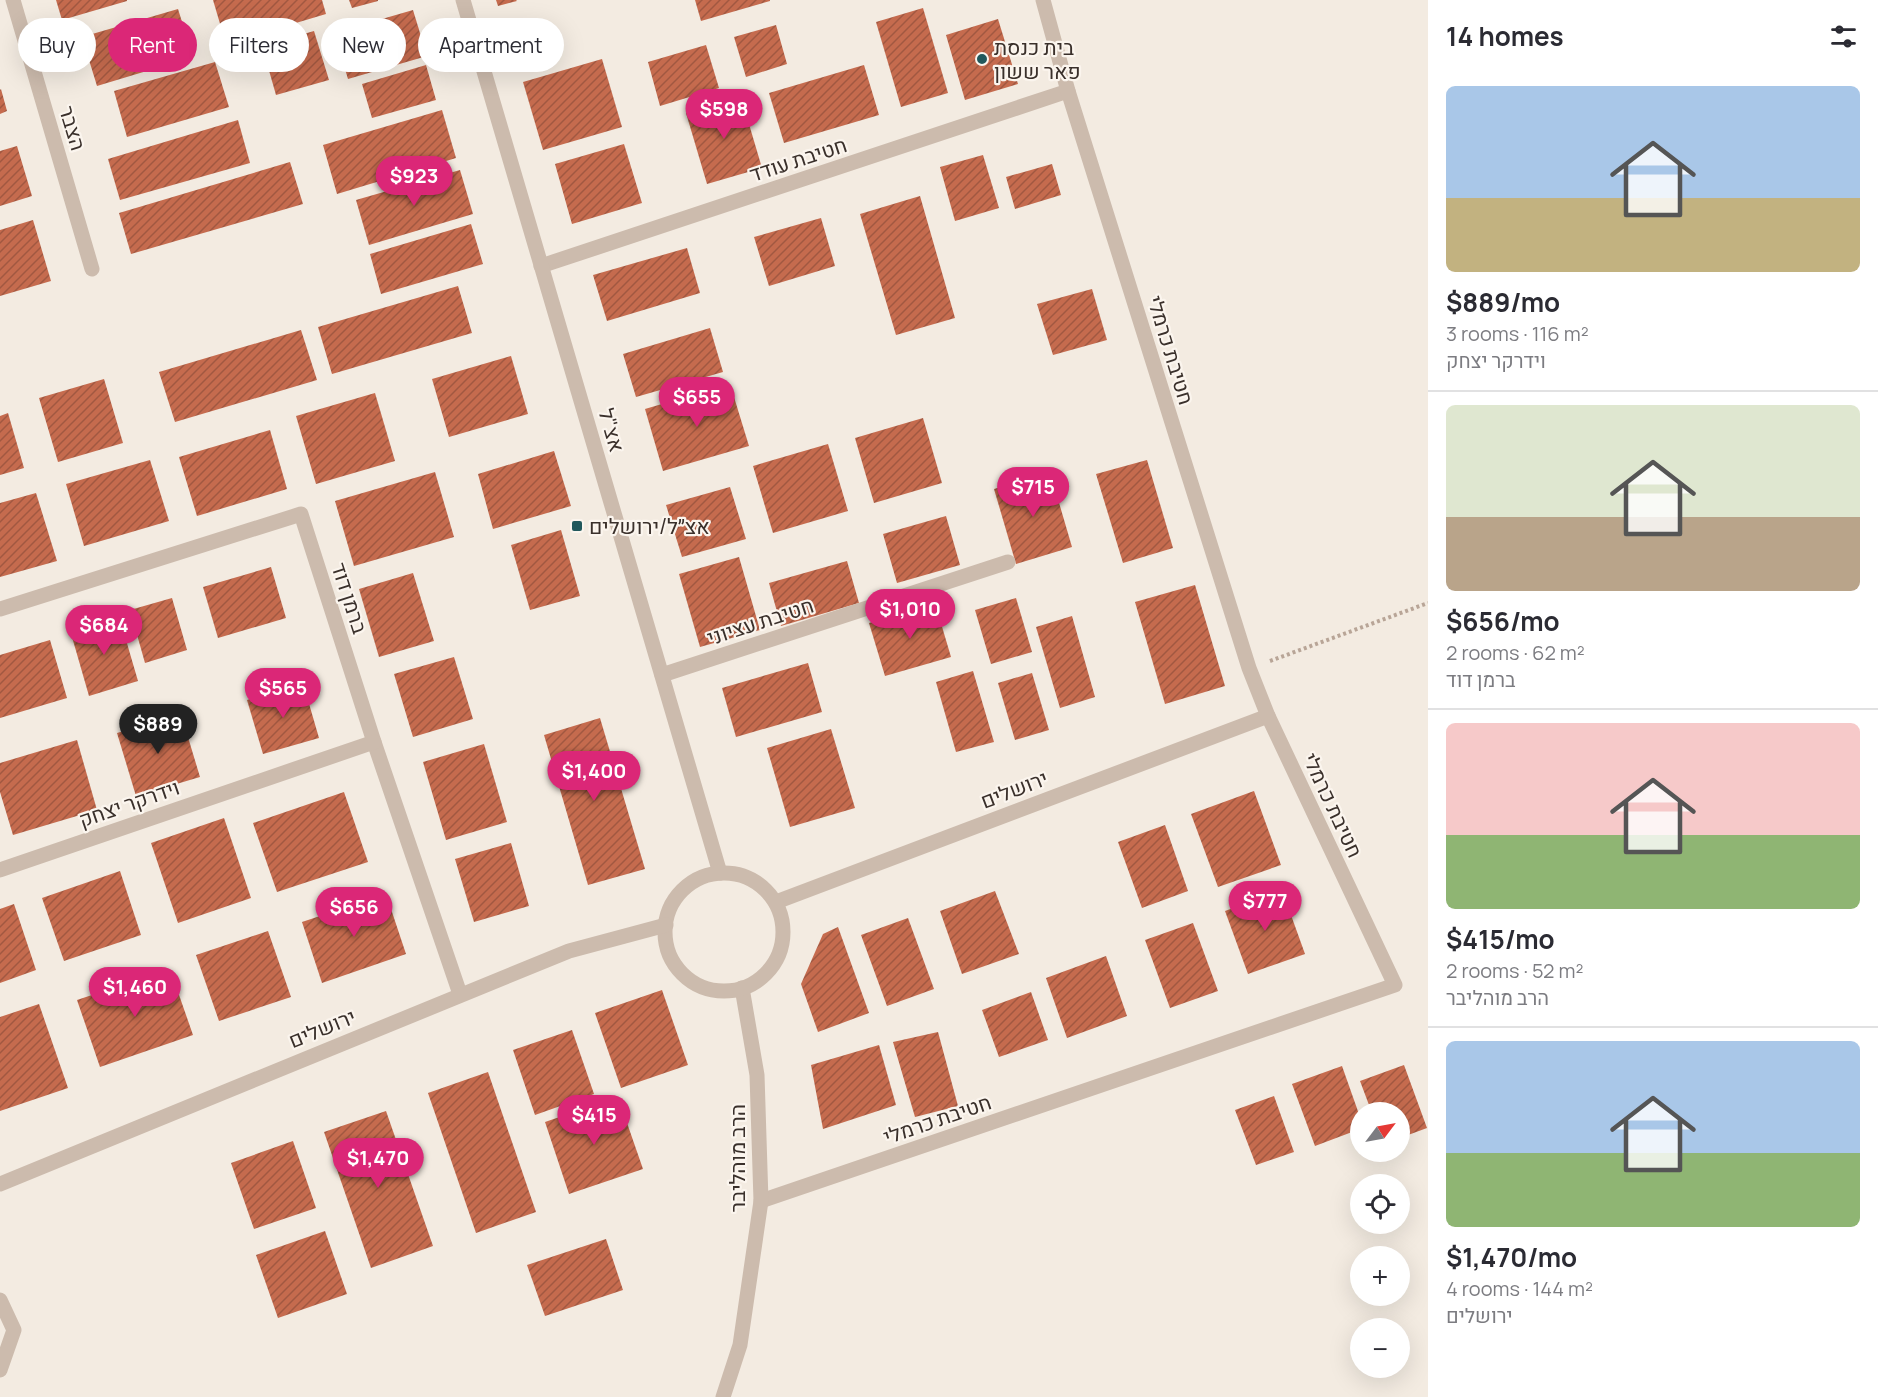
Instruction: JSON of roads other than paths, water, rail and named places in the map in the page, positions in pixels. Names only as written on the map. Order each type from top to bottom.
[{"type":"street","name":"הצבר","points":[[13,0],[92,269]]},
{"type":"street","name":"אצ\"ל","points":[[463,0],[720,873]]},
{"type":"street","name":"חטיבת כרמלי","points":[[761,1201],[1395,985],[1268,716],[1249,668],[1068,91],[1043,0]]},
{"type":"street","name":"חטיבת עודד","points":[[541,266],[1068,91]]},
{"type":"street","name":"ברמן דוד","points":[[0,609],[301,514],[374,742],[460,994]]},
{"type":"street","name":"חטיבת עציוני","points":[[662,675],[1008,562]]},
{"type":"street","name":"ירושלים","points":[[776,902],[1268,716]]},
{"type":"street","name":"וידרקר יצחק","points":[[0,870],[374,742]]},
{"type":"street","points":[[720,873],[736,874],[752,880],[765,889],[776,902],[782,919],[783,936],[779,953],[771,969],[757,981],[742,988],[723,991],[704,987],[687,977],[674,962],[667,945],[666,925],[671,905],[683,889],[700,878],[720,873]]},
{"type":"street","name":"ירושלים","points":[[0,1184],[569,951],[666,925]]},
{"type":"street","name":"הרב מוהליבר","points":[[723,1397],[740,1345],[761,1201],[757,1076],[742,988]]},
{"type":"street","points":[[0,1300],[14,1330],[0,1370]]},
{"type":"place","name":"בית כנסת פאר ששון","points":[[982,59]]},
{"type":"place","name":"אצ״ל/ירושלים","points":[[577,526]]}]
